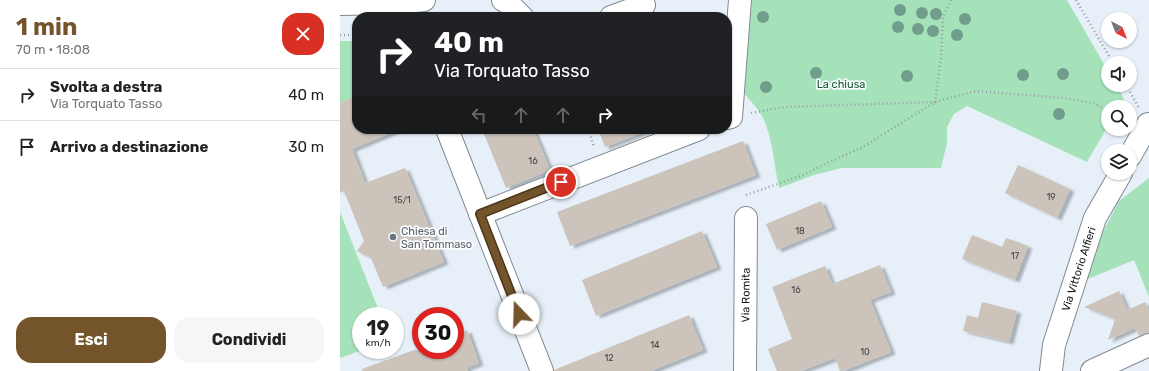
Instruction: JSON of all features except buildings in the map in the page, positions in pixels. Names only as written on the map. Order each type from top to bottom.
[{"type":"street","points":[[340,4],[401,10],[424,0]]},
{"type":"street","points":[[503,0],[517,12]]},
{"type":"street","points":[[625,12],[644,5],[642,0]]},
{"type":"street","points":[[732,85],[740,0]]},
{"type":"street","points":[[1137,144],[1148,124]]},
{"type":"street","points":[[449,134],[542,371]]},
{"type":"street","points":[[480,214],[686,134]]},
{"type":"street","name":"Via Vittorio Alfieri","points":[[1051,371],[1054,345],[1095,218],[1117,180]]},
{"type":"street","name":"Via Romita","points":[[745,371],[746,218]]},
{"type":"street","points":[[1092,371],[1149,345]]},
{"type":"path","points":[[936,102],[941,58],[943,17],[952,0]]},
{"type":"path","points":[[1076,0],[1109,56]]},
{"type":"path","points":[[340,35],[352,35]]},
{"type":"path","points":[[732,116],[784,107],[936,102],[976,91],[1064,98],[1093,102],[1101,106]]},
{"type":"path","points":[[746,195],[803,175],[863,147],[936,102]]},
{"type":"green space","name":"La chiusa","points":[[752,0],[1067,0],[1101,59],[1101,92],[1120,92],[1124,99],[1101,100],[1102,136],[1087,162],[967,106],[954,114],[947,127],[947,143],[941,168],[842,168],[814,175],[779,188],[771,143],[766,126],[759,111],[744,93]]},
{"type":"green space","points":[[340,41],[352,41],[352,98],[340,103]]},
{"type":"green space","points":[[1149,178],[1149,297],[1134,260],[1083,281],[1091,255],[1119,201]]},
{"type":"green space","points":[[340,212],[377,307],[352,307],[352,354],[340,358]]},
{"type":"place","name":"Chiesa di San Tommaso","points":[[393,237]]},
{"type":"route","points":[[519,314],[480,214],[561,182]]}]
